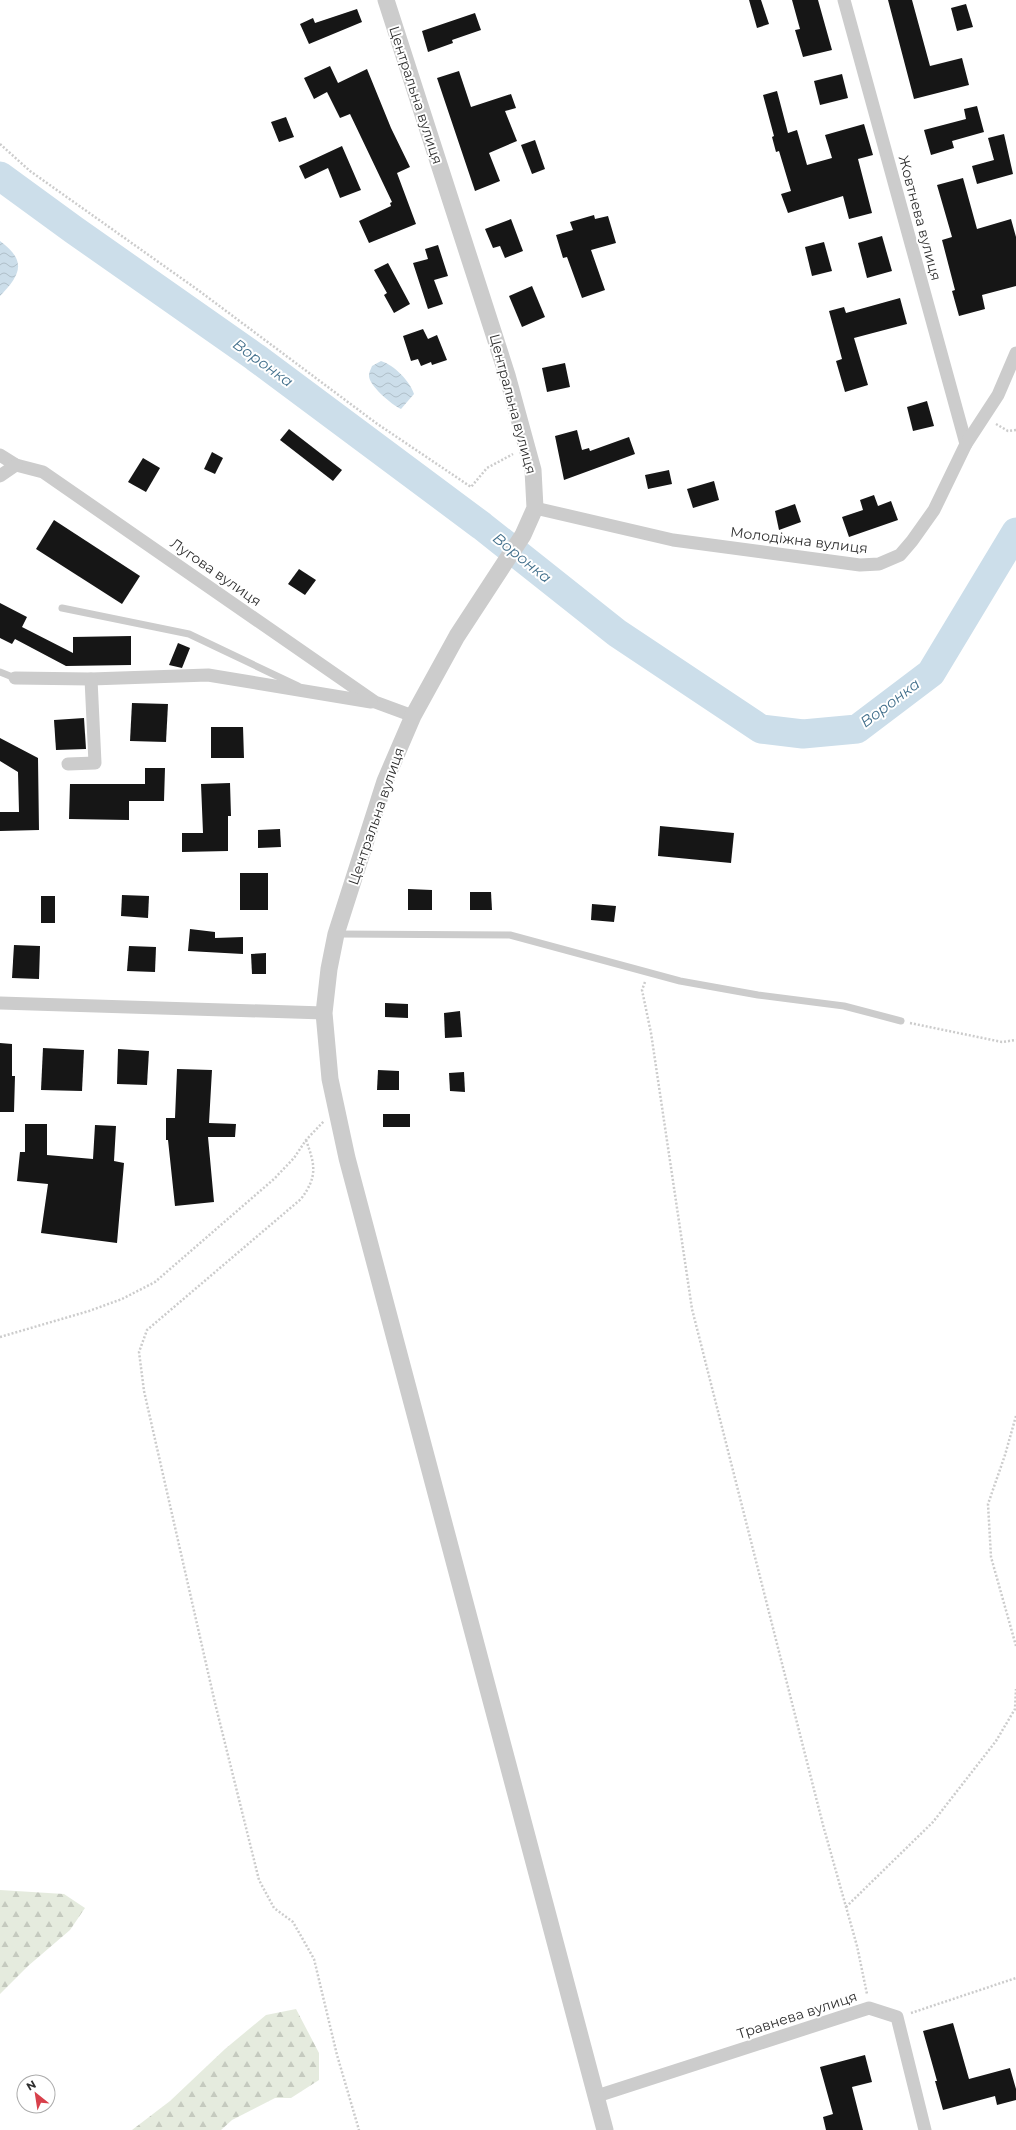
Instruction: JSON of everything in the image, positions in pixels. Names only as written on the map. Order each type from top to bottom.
[{"type":"street","name":"Центральна вулиця","points":[[386,0],[507,375],[534,470],[535,508],[523,535],[457,636],[413,716],[386,781],[336,934],[329,969],[324,1013],[327,1055],[337,1113],[347,1158],[605,2130]]},
{"type":"street","name":"Жовтнева вулиця","points":[[844,0],[966,444]]},
{"type":"street","name":"Молодіжна вулиця","points":[[535,508],[673,540],[860,565],[879,564],[900,555],[912,542],[934,510],[966,444],[998,395],[1016,353]]},
{"type":"street","name":"Лугова вулиця","points":[[0,455],[16,465],[43,472],[375,702],[413,716]]},
{"type":"street","points":[[0,476],[16,465]]},
{"type":"street","points":[[15,678],[91,679],[208,675],[375,702]]},
{"type":"street","points":[[68,764],[95,763],[91,679]]},
{"type":"street","points":[[0,1003],[324,1013]]},
{"type":"street","name":"Травнева вулиця","points":[[597,2096],[869,2008],[897,2017]]},
{"type":"street","points":[[897,2017],[925,2130]]},
{"type":"lane","points":[[62,608],[189,634],[310,692]]},
{"type":"lane","points":[[0,672],[15,678]]},
{"type":"lane","points":[[336,934],[510,935],[649,973],[758,995],[844,1006],[901,1021]]},
{"type":"path","points":[[0,144],[30,171],[198,290],[376,423],[471,488],[488,467],[527,447]]},
{"type":"path","points":[[984,416],[1008,431],[1016,430]]},
{"type":"path","points":[[649,973],[642,990],[651,1033],[692,1309],[822,1824],[857,1946],[869,2008]]},
{"type":"path","points":[[901,1021],[1002,1042],[1016,1040]]},
{"type":"path","points":[[0,1338],[89,1311],[122,1299],[155,1282],[274,1179],[294,1158],[306,1140],[320,1124],[337,1113]]},
{"type":"path","points":[[306,1140],[314,1162],[311,1185],[301,1199],[147,1330],[139,1352],[144,1391],[215,1703],[259,1880],[274,1908],[293,1922],[314,1958],[337,2055],[359,2130]]},
{"type":"path","points":[[1016,1416],[1005,1455],[988,1504],[991,1557],[1016,1646]]},
{"type":"path","points":[[846,1907],[933,1822],[996,1742],[1015,1709],[1016,1689]]},
{"type":"path","points":[[897,2017],[1016,1978]]},
{"type":"green space","points":[[0,1890],[64,1894],[85,1908],[70,1930],[28,1966],[0,1994]]},
{"type":"green space","points":[[296,2009],[319,2053],[319,2080],[291,2098],[275,2098],[232,2120],[221,2130],[132,2130],[170,2101],[225,2049],[266,2015]]},
{"type":"water","points":[[0,241],[9,248],[14,255],[18,268],[13,281],[0,296]]},
{"type":"water","points":[[381,361],[396,370],[412,389],[414,394],[401,409],[381,394],[372,384],[369,374],[372,366]]},
{"type":"building","points":[[749,0],[761,0],[769,24],[757,28]]},
{"type":"building","points":[[792,0],[818,0],[832,50],[803,57],[795,30],[800,29]]},
{"type":"building","points":[[888,0],[912,0],[930,66],[962,58],[969,85],[914,99]]},
{"type":"building","points":[[966,4],[973,27],[957,31],[951,8]]},
{"type":"building","points":[[357,9],[362,22],[309,44],[300,24],[313,18],[315,23]]},
{"type":"building","points":[[475,13],[481,30],[452,40],[453,43],[428,52],[422,31]]},
{"type":"building","points":[[330,66],[338,83],[367,69],[391,128],[410,167],[397,173],[416,224],[369,243],[359,221],[391,206],[390,203],[392,202],[350,114],[340,118],[327,92],[314,99],[304,78]]},
{"type":"building","points":[[459,71],[471,107],[511,94],[516,108],[505,111],[517,141],[489,153],[500,181],[475,191],[437,78]]},
{"type":"building","points":[[842,74],[848,98],[820,105],[814,81]]},
{"type":"building","points":[[777,91],[788,133],[797,130],[807,165],[832,158],[825,135],[864,124],[873,155],[858,159],[872,213],[849,219],[843,196],[788,213],[781,194],[791,191],[779,151],[776,152],[772,137],[774,136],[763,95]]},
{"type":"building","points":[[977,106],[984,132],[952,141],[954,148],[931,155],[924,130],[966,119],[964,109]]},
{"type":"building","points":[[286,117],[294,137],[279,142],[271,122]]},
{"type":"building","points":[[1004,134],[1013,174],[977,184],[972,166],[994,160],[988,138]]},
{"type":"building","points":[[535,140],[545,169],[532,174],[521,145]]},
{"type":"building","points":[[342,146],[361,190],[340,198],[328,168],[305,179],[299,166]]},
{"type":"building","points":[[963,178],[977,229],[1011,219],[1016,237],[1016,286],[982,295],[985,309],[959,316],[952,291],[955,290],[942,240],[952,237],[937,185]]},
{"type":"building","points":[[594,215],[595,219],[608,216],[616,243],[591,250],[605,290],[582,298],[567,257],[563,258],[556,235],[573,230],[570,222]]},
{"type":"building","points":[[511,219],[523,251],[505,258],[500,246],[493,248],[485,229]]},
{"type":"building","points":[[882,236],[892,271],[867,278],[858,243]]},
{"type":"building","points":[[824,242],[832,271],[812,276],[805,247]]},
{"type":"building","points":[[438,245],[448,276],[434,280],[443,304],[428,309],[413,263],[428,259],[425,249]]},
{"type":"building","points":[[388,263],[410,304],[394,313],[384,295],[387,293],[374,270]]},
{"type":"building","points":[[532,286],[545,317],[522,327],[509,296]]},
{"type":"building","points":[[900,298],[907,324],[854,338],[868,385],[845,392],[836,361],[842,359],[829,311],[844,307],[846,313]]},
{"type":"building","points":[[423,329],[428,339],[437,335],[447,360],[432,365],[431,362],[421,366],[418,359],[411,361],[403,336]]},
{"type":"building","points":[[565,363],[570,387],[547,392],[542,368]]},
{"type":"building","points":[[927,401],[934,426],[913,431],[907,407]]},
{"type":"building","points":[[289,429],[342,470],[333,481],[280,440]]},
{"type":"building","points":[[577,430],[582,450],[589,448],[590,451],[629,437],[635,454],[564,480],[555,436]]},
{"type":"building","points":[[212,452],[223,458],[215,474],[204,469]]},
{"type":"building","points":[[143,458],[160,468],[146,492],[128,482]]},
{"type":"building","points":[[669,470],[672,484],[648,489],[645,475]]},
{"type":"building","points":[[714,481],[719,500],[693,508],[687,489]]},
{"type":"building","points":[[874,495],[878,506],[891,501],[898,520],[849,537],[842,517],[863,510],[860,500]]},
{"type":"building","points":[[795,504],[801,522],[779,530],[775,511]]},
{"type":"building","points":[[54,520],[140,576],[122,604],[36,549]]},
{"type":"building","points":[[299,569],[316,580],[305,595],[288,584]]},
{"type":"building","points":[[0,603],[27,617],[22,627],[73,653],[73,637],[131,636],[131,665],[66,666],[15,639],[12,644],[0,638]]},
{"type":"building","points":[[178,643],[190,648],[182,668],[169,665]]},
{"type":"building","points":[[132,703],[168,704],[166,742],[130,741]]},
{"type":"building","points":[[84,718],[86,749],[56,750],[54,720]]},
{"type":"building","points":[[211,727],[243,727],[244,758],[211,758]]},
{"type":"building","points":[[0,738],[38,758],[39,830],[0,831],[0,812],[19,812],[18,772],[0,761]]},
{"type":"building","points":[[145,768],[165,768],[164,801],[129,801],[129,820],[69,819],[70,784],[145,784]]},
{"type":"building","points":[[230,783],[231,816],[228,816],[228,851],[182,852],[182,833],[203,833],[201,784]]},
{"type":"building","points":[[660,826],[734,833],[731,863],[658,856]]},
{"type":"building","points":[[280,829],[281,847],[258,848],[258,830]]},
{"type":"building","points":[[240,873],[268,873],[268,910],[240,910]]},
{"type":"building","points":[[408,889],[432,890],[432,910],[408,910]]},
{"type":"building","points":[[470,892],[491,892],[492,910],[470,910]]},
{"type":"building","points":[[122,895],[149,896],[148,918],[121,916]]},
{"type":"building","points":[[41,896],[55,896],[55,923],[41,923]]},
{"type":"building","points":[[592,904],[616,906],[614,922],[591,920]]},
{"type":"building","points":[[190,929],[215,932],[215,938],[243,937],[243,954],[188,951]]},
{"type":"building","points":[[14,945],[40,946],[39,979],[12,978]]},
{"type":"building","points":[[129,946],[156,947],[155,972],[127,971]]},
{"type":"building","points":[[266,953],[266,974],[252,974],[251,954]]},
{"type":"building","points":[[385,1003],[408,1004],[408,1018],[385,1017]]},
{"type":"building","points":[[460,1011],[462,1037],[445,1038],[444,1013]]},
{"type":"building","points":[[0,1043],[12,1044],[12,1076],[15,1076],[14,1112],[0,1112]]},
{"type":"building","points":[[43,1048],[84,1050],[82,1091],[41,1090]]},
{"type":"building","points":[[118,1049],[149,1051],[147,1085],[117,1084]]},
{"type":"building","points":[[177,1069],[212,1070],[209,1123],[236,1124],[235,1137],[208,1137],[214,1202],[175,1206],[168,1140],[166,1140],[166,1118],[175,1118]]},
{"type":"building","points":[[378,1070],[399,1071],[399,1090],[377,1090]]},
{"type":"building","points":[[464,1072],[465,1092],[450,1091],[449,1073]]},
{"type":"building","points":[[383,1114],[410,1114],[410,1127],[383,1127]]},
{"type":"building","points":[[25,1124],[47,1124],[47,1155],[93,1159],[95,1125],[116,1126],[114,1161],[124,1163],[117,1243],[41,1233],[48,1184],[17,1181],[20,1152],[25,1152]]},
{"type":"building","points":[[953,2023],[969,2079],[1010,2068],[1016,2089],[1016,2100],[997,2105],[995,2096],[943,2110],[935,2081],[937,2081],[923,2031]]},
{"type":"building","points":[[865,2055],[872,2082],[852,2087],[863,2130],[826,2130],[823,2117],[833,2114],[820,2067]]},
{"type":"waterway","name":"Воронка","points":[[0,176],[74,230],[255,357],[482,526],[617,633],[761,729],[803,734],[857,729],[931,673],[1016,532]]}]
